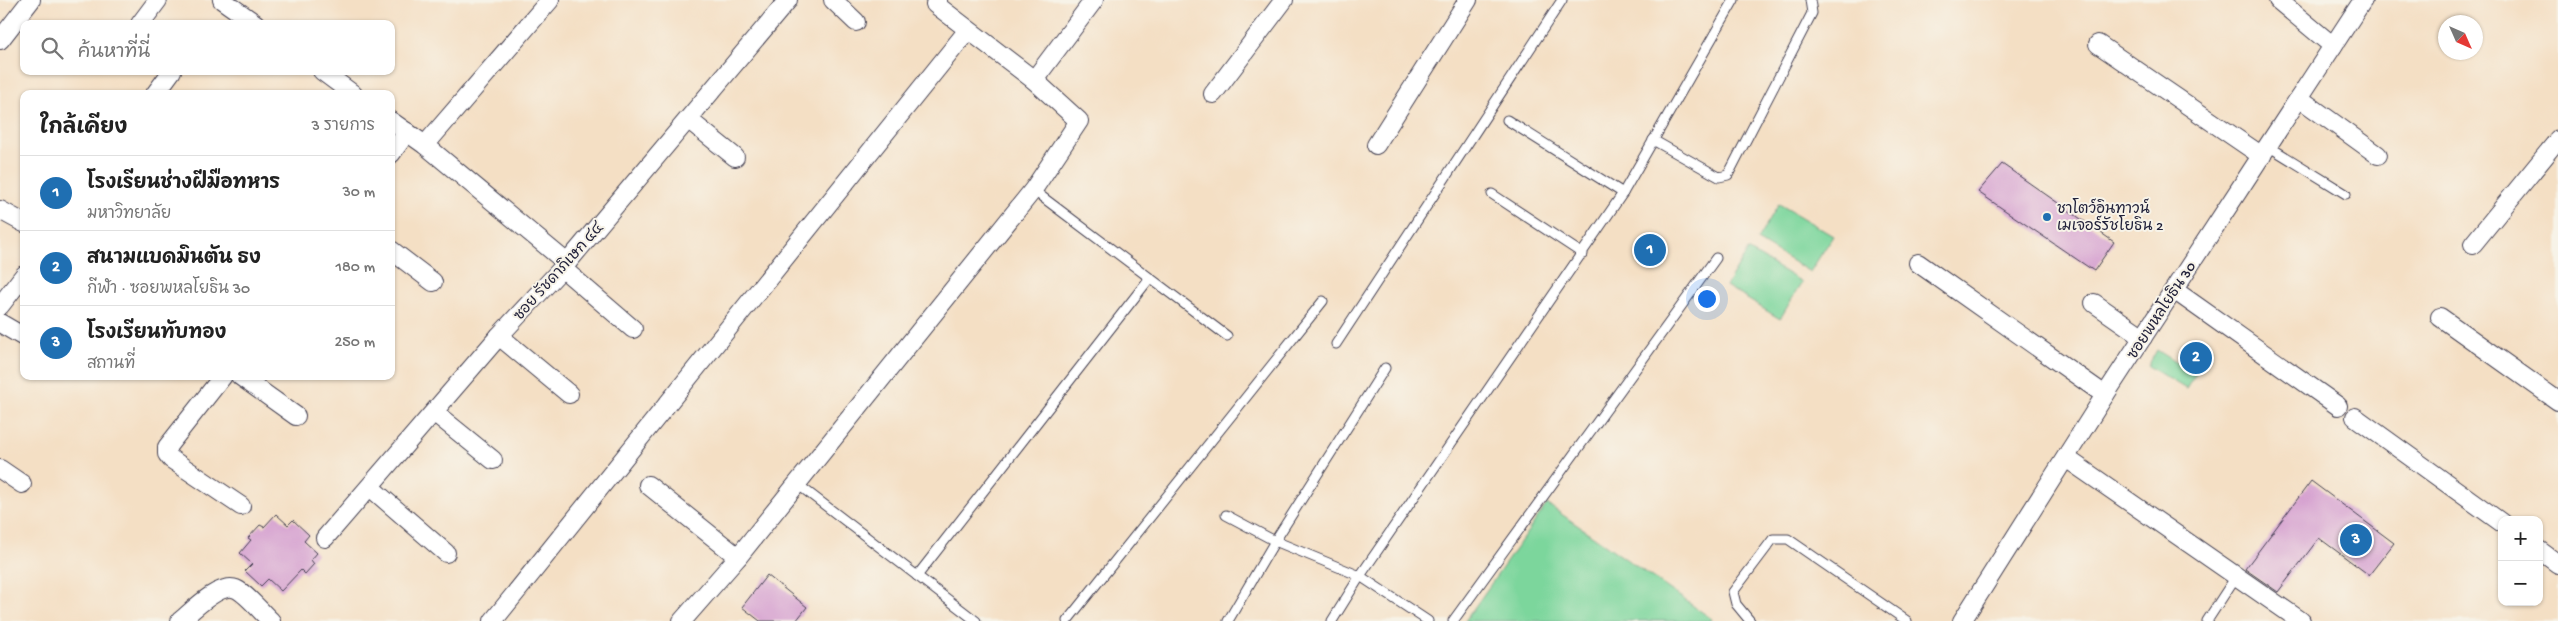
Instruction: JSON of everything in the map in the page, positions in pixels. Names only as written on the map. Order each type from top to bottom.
[{"type":"street","points":[[0,40],[31,0]]},
{"type":"street","points":[[143,20],[158,0]]},
{"type":"street","points":[[222,0],[250,20]]},
{"type":"street","points":[[425,145],[550,0]]},
{"type":"street","name":"ซอย รัชดาภิเษก ๔๔","points":[[325,538],[689,120],[788,0]]},
{"type":"street","points":[[834,0],[856,22]]},
{"type":"street","points":[[682,621],[738,557],[1033,190],[1079,121],[1034,80],[935,4],[938,0]]},
{"type":"street","points":[[1034,80],[1094,0]]},
{"type":"street","points":[[1213,94],[1284,0]]},
{"type":"street","points":[[1376,145],[1468,0]]},
{"type":"street","points":[[2278,0],[2334,46]]},
{"type":"street","name":"ซอยพหลโยธิน 30","points":[[1962,621],[2105,395],[2363,0]]},
{"type":"street","points":[[493,621],[968,30]]},
{"type":"street","points":[[2098,44],[2265,151]]},
{"type":"street","points":[[158,90],[169,75]]},
{"type":"street","points":[[327,75],[348,90]]},
{"type":"street","points":[[2300,98],[2378,155]]},
{"type":"street","points":[[689,120],[735,157]]},
{"type":"street","points":[[395,124],[425,145],[564,265],[633,329]]},
{"type":"street","points":[[395,148],[407,132]]},
{"type":"street","points":[[2473,244],[2558,140]]},
{"type":"street","points":[[0,210],[20,221]]},
{"type":"street","points":[[395,253],[433,282]]},
{"type":"street","points":[[1918,263],[2105,395]]},
{"type":"street","points":[[0,306],[20,280]]},
{"type":"street","points":[[2174,290],[2338,406]]},
{"type":"street","points":[[2094,303],[2143,338]]},
{"type":"street","points":[[2440,317],[2558,401]]},
{"type":"street","points":[[0,323],[20,335]]},
{"type":"street","points":[[500,336],[569,394]]},
{"type":"street","points":[[219,380],[167,448],[167,454],[240,506]]},
{"type":"street","points":[[246,380],[296,416]]},
{"type":"street","points":[[435,413],[493,460]]},
{"type":"street","points":[[2355,417],[2498,520]]},
{"type":"street","points":[[2066,458],[2238,575],[2301,621]]},
{"type":"street","points":[[0,470],[22,484]]},
{"type":"street","points":[[648,485],[738,557]]},
{"type":"street","points":[[370,487],[446,554]]},
{"type":"street","points":[[2543,553],[2558,564]]},
{"type":"street","points":[[180,621],[213,594],[227,587],[237,589],[271,621]]},
{"type":"lane","points":[[1336,344],[1562,0]]},
{"type":"lane","points":[[1332,621],[1360,576],[1583,254],[1623,193],[1734,0]]},
{"type":"lane","points":[[1653,140],[1719,177],[1728,175],[1812,13],[1810,0]]},
{"type":"lane","points":[[1507,120],[1623,193]]},
{"type":"lane","points":[[2265,151],[2346,194]]},
{"type":"lane","points":[[1033,190],[1227,336]]},
{"type":"lane","points":[[1492,194],[1583,254]]},
{"type":"lane","points":[[1453,621],[1716,258]]},
{"type":"lane","points":[[917,576],[1149,279]]},
{"type":"lane","points":[[1067,621],[1324,301]]},
{"type":"lane","points":[[1228,621],[1275,540],[1385,368]]},
{"type":"lane","points":[[796,483],[976,621]]},
{"type":"lane","points":[[1226,515],[1275,540],[1360,576],[1428,621]]},
{"type":"lane","points":[[1750,621],[1736,604],[1733,592],[1773,539],[1781,537],[1788,539],[1907,621]]},
{"type":"lane","points":[[2207,621],[2238,575]]},
{"type":"green space","points":[[1779,204],[1833,236],[1810,272],[1757,240]]},
{"type":"green space","points":[[1748,250],[1802,282],[1780,319],[1726,286]]},
{"type":"green space","points":[[2199,339],[2212,348],[2186,389],[2148,366],[2157,350],[2182,366]]},
{"type":"green space","points":[[1547,504],[1712,619],[1711,621],[1465,621]]},
{"type":"building","name":"ชาโตว์อินทาวน์ เมเจอร์รัชโยธิน 2","points":[[2002,164],[2114,242],[2094,271],[1978,192]]},
{"type":"building","points":[[2311,481],[2394,543],[2369,575],[2319,538],[2278,592],[2245,569]]},
{"type":"building","points":[[276,514],[288,525],[293,520],[309,535],[304,541],[317,553],[311,560],[314,564],[305,574],[301,570],[281,591],[268,579],[261,586],[245,571],[252,564],[240,553],[251,540],[248,538],[260,525],[264,527]]},
{"type":"building","points":[[767,575],[807,607],[796,621],[760,621],[742,607]]},
{"type":"place","name":"ชาโตว์อินทาวน์ เมเจอร์รัชโยธิน 2","points":[[2047,217]]},
{"type":"place","name":"โรงเรียนช่างฝีมือทหาร","points":[[1650,250]]},
{"type":"place","name":"สนามแบดมินตัน ธง","points":[[2196,358]]},
{"type":"place","name":"โรงเรียนทับทอง","points":[[2356,540]]}]
